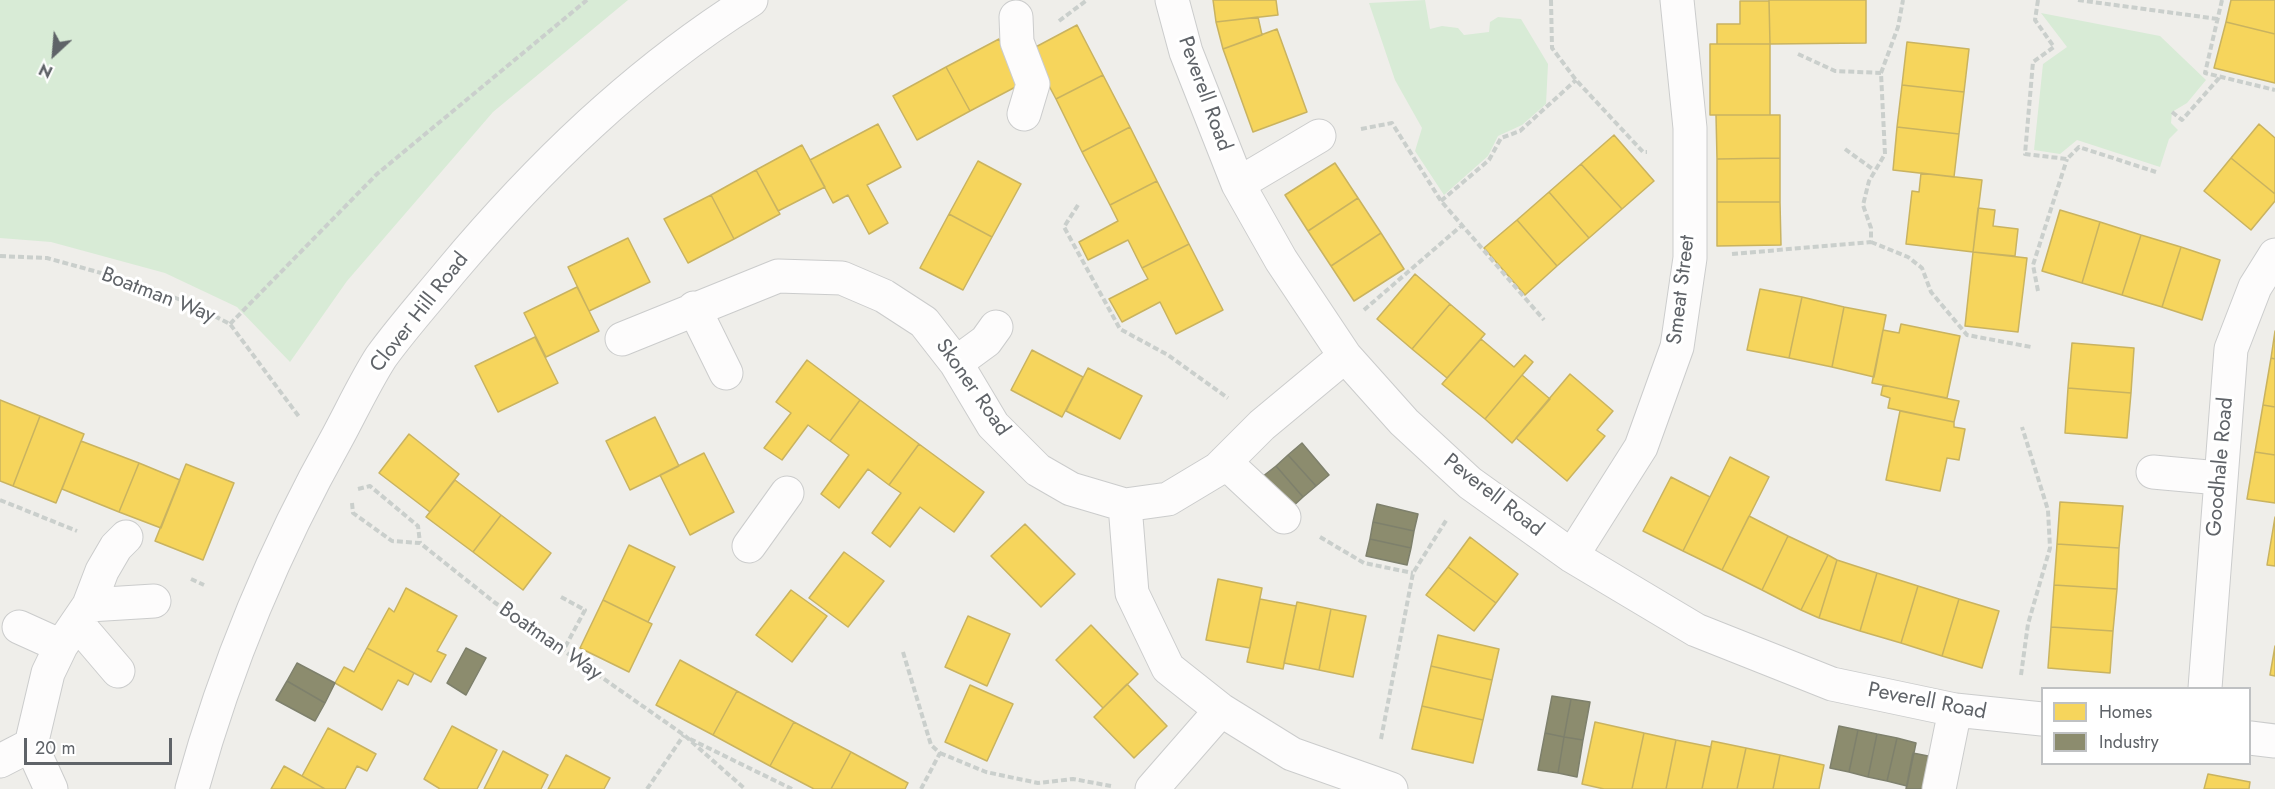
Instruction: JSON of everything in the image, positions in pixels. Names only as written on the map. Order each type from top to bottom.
[{"type":"street","name":"Clover Hill Road","points":[[192,789],[235,653],[271,564],[317,473],[381,358],[473,245],[545,164],[619,97],[725,17],[752,0]]},
{"type":"street","name":"Peverell Road","points":[[1172,0],[1186,52],[1238,183],[1281,260],[1338,347],[1404,422],[1470,483],[1572,556],[1696,630],[1832,684],[1955,710],[2028,718]]},
{"type":"street","name":"Smeat Street","points":[[1572,556],[1641,447],[1677,347],[1689,258],[1690,128],[1677,0]]},
{"type":"street","points":[[1016,17],[1017,42],[1033,84],[1024,114]]},
{"type":"street","points":[[1238,183],[1319,136]]},
{"type":"street","name":"Goodhale Road","points":[[2205,687],[2219,478],[2231,349],[2265,290],[2275,255]]},
{"type":"street","name":"Skoner Road","points":[[622,339],[778,276],[842,279],[885,296],[924,322],[956,363],[993,425],[1038,470],[1071,489],[1125,505],[1168,499],[1225,462],[1338,347]]},
{"type":"street","points":[[694,308],[726,373]]},
{"type":"street","points":[[956,363],[986,341],[996,327]]},
{"type":"street","points":[[1225,462],[1284,517]]},
{"type":"street","points":[[2153,472],[2219,478]]},
{"type":"street","points":[[749,546],[787,494]]},
{"type":"street","points":[[1125,505],[1132,593],[1167,668],[1221,710],[1292,754],[1382,787]]},
{"type":"street","points":[[51,789],[32,745],[48,672],[76,625],[102,571],[116,547],[126,537]]},
{"type":"street","points":[[19,627],[76,625],[154,601]]},
{"type":"street","points":[[76,625],[118,671]]},
{"type":"street","points":[[1152,789],[1221,710]]},
{"type":"street","points":[[1939,789],[1955,710]]},
{"type":"street","points":[[2251,738],[2275,741]]},
{"type":"street","points":[[0,761],[32,745]]},
{"type":"path","points":[[230,324],[377,174],[587,0]]},
{"type":"path","points":[[1551,0],[1552,48],[1576,80],[1643,152],[1689,151]]},
{"type":"path","points":[[1871,242],[1871,228],[1863,205],[1874,170],[1886,154],[1881,73],[1898,27],[1903,0]]},
{"type":"path","points":[[2037,0],[2035,20],[2054,47],[2033,62],[2025,154],[2067,159]]},
{"type":"path","points":[[2078,0],[2218,20]]},
{"type":"path","points":[[2222,0],[2205,73],[2275,90]]},
{"type":"path","points":[[1798,54],[1835,71],[1881,73]]},
{"type":"path","points":[[2172,112],[2182,120],[2220,77]]},
{"type":"path","points":[[1441,201],[1489,160],[1501,138],[1520,131],[1576,80]]},
{"type":"path","points":[[1319,136],[1392,123],[1441,201],[1544,320]]},
{"type":"path","points":[[2038,291],[2033,265],[2067,159],[2079,147],[2156,172]]},
{"type":"path","points":[[1845,148],[1874,170]]},
{"type":"path","points":[[1078,205],[1064,227],[1120,329],[1168,355],[1262,425]]},
{"type":"path","points":[[1338,347],[1461,226]]},
{"type":"path","points":[[1689,258],[1871,242],[1908,257],[1922,268],[1931,292],[1967,335],[2031,347]]},
{"type":"path","name":"Boatman Way","points":[[0,256],[47,258],[141,284],[193,305],[230,324],[302,420]]},
{"type":"path","points":[[2022,427],[2048,510],[2050,549],[2044,578],[2028,624],[2028,718]]},
{"type":"path","points":[[1382,787],[1413,573],[1470,483]]},
{"type":"path","name":"Boatman Way","points":[[420,543],[418,526],[370,486],[350,492],[353,513],[392,541],[420,543],[494,602],[684,735],[734,763],[792,789]]},
{"type":"path","points":[[1284,517],[1364,563],[1413,573]]},
{"type":"path","points":[[561,597],[585,610],[563,651]]},
{"type":"path","points":[[903,652],[931,745],[940,753],[986,772],[1038,783],[1073,779],[1115,787]]},
{"type":"path","points":[[647,789],[684,735]]},
{"type":"path","name":"Boatman Way","points":[[684,735],[745,789]]},
{"type":"path","points":[[921,789],[940,753]]},
{"type":"green space","points":[[0,0],[628,0],[493,112],[347,281],[290,362],[237,307],[165,273],[51,242],[0,238]]},
{"type":"green space","points":[[1425,0],[1430,29],[1442,26],[1458,28],[1464,35],[1489,32],[1490,22],[1498,17],[1521,19],[1548,64],[1546,104],[1522,125],[1498,136],[1488,156],[1444,195],[1415,151],[1422,128],[1395,80],[1369,3]]},
{"type":"green space","points":[[2041,13],[2160,36],[2206,80],[2187,103],[2172,112],[2171,123],[2178,130],[2169,139],[2160,167],[2077,140],[2060,154],[2034,150],[2043,64],[2067,47]]},
{"type":"building: Homes","points":[[1213,0],[1276,0],[1278,15],[1216,22]]},
{"type":"building: Homes","points":[[1769,0],[1866,0],[1866,43],[1770,44]]},
{"type":"building: Homes","points":[[2231,0],[2275,0],[2275,34],[2226,22]]},
{"type":"building: Homes","points":[[1740,1],[1769,1],[1770,44],[1717,44],[1717,24],[1740,24]]},
{"type":"building: Homes","points":[[1258,17],[1262,35],[1223,49],[1216,22]]},
{"type":"building: Homes","points":[[2226,22],[2275,34],[2275,83],[2214,68]]},
{"type":"building: Homes","points":[[1077,25],[1103,75],[1056,99],[1030,50]]},
{"type":"building: Homes","points":[[1277,29],[1307,112],[1253,132],[1223,49]]},
{"type":"building: Homes","points":[[999,39],[1023,83],[970,111],[946,67]]},
{"type":"building: Homes","points":[[1907,42],[1969,49],[1964,92],[1902,85]]},
{"type":"building: Homes","points":[[1710,44],[1770,44],[1770,115],[1710,115]]},
{"type":"building: Homes","points":[[946,67],[970,111],[917,140],[893,96]]},
{"type":"building: Homes","points":[[1103,75],[1130,127],[1082,152],[1056,99]]},
{"type":"building: Homes","points":[[1902,85],[1964,92],[1959,134],[1897,127]]},
{"type":"building: Homes","points":[[1716,115],[1780,115],[1780,158],[1717,159]]},
{"type":"building: Homes","points":[[878,124],[901,167],[867,185],[888,223],[869,234],[848,195],[833,203],[810,160]]},
{"type":"building: Homes","points":[[2259,124],[2275,138],[2275,194],[2231,158]]},
{"type":"building: Homes","points":[[1130,127],[1157,181],[1110,205],[1082,152]]},
{"type":"building: Homes","points":[[1897,127],[1959,134],[1954,177],[1893,170]]},
{"type":"building: Homes","points":[[1614,135],[1654,181],[1622,209],[1581,164]]},
{"type":"building: Homes","points":[[802,145],[825,187],[778,211],[756,170]]},
{"type":"building: Homes","points":[[1780,158],[1780,202],[1717,202],[1717,159]]},
{"type":"building: Homes","points":[[2231,158],[2275,194],[2275,201],[2251,230],[2204,191]]},
{"type":"building: Homes","points":[[978,161],[1021,184],[992,237],[949,214]]},
{"type":"building: Homes","points":[[1335,163],[1358,198],[1308,231],[1285,195]]},
{"type":"building: Homes","points":[[1581,164],[1622,209],[1589,238],[1549,192]]},
{"type":"building: Homes","points":[[756,170],[780,214],[734,239],[711,195]]},
{"type":"building: Homes","points":[[1921,173],[1982,180],[1973,252],[1906,244],[1912,191],[1919,192]]},
{"type":"building: Homes","points":[[1157,181],[1189,244],[1142,268],[1128,240],[1088,260],[1079,242],[1118,221],[1110,205]]},
{"type":"building: Homes","points":[[1549,192],[1589,238],[1557,266],[1517,220]]},
{"type":"building: Homes","points":[[711,195],[734,239],[688,263],[664,219]]},
{"type":"building: Homes","points":[[1358,198],[1381,233],[1331,266],[1308,231]]},
{"type":"building: Homes","points":[[1717,202],[1780,202],[1781,245],[1717,246]]},
{"type":"building: Homes","points":[[1978,208],[1995,210],[1993,226],[2018,229],[2015,256],[1973,252]]},
{"type":"building: Homes","points":[[2060,210],[2100,222],[2082,283],[2042,271]]},
{"type":"building: Homes","points":[[949,214],[992,237],[963,290],[920,268]]},
{"type":"building: Homes","points":[[1517,220],[1557,266],[1525,295],[1484,248]]},
{"type":"building: Homes","points":[[2100,222],[2141,235],[2122,295],[2082,283]]},
{"type":"building: Homes","points":[[1381,233],[1404,269],[1354,301],[1331,266]]},
{"type":"building: Homes","points":[[2141,235],[2181,247],[2162,307],[2122,295]]},
{"type":"building: Homes","points":[[628,238],[650,282],[589,311],[568,267]]},
{"type":"building: Homes","points":[[1189,244],[1223,310],[1176,334],[1160,302],[1122,322],[1109,299],[1148,279],[1142,268]]},
{"type":"building: Homes","points":[[2181,247],[2220,260],[2202,320],[2162,307]]},
{"type":"building: Homes","points":[[1973,252],[2027,258],[2018,332],[1965,326]]},
{"type":"building: Homes","points":[[1415,274],[1450,304],[1412,349],[1377,319]]},
{"type":"building: Homes","points":[[577,287],[599,331],[546,357],[524,313]]},
{"type":"building: Homes","points":[[1760,289],[1802,297],[1789,358],[1747,350]]},
{"type":"building: Homes","points":[[1802,297],[1844,307],[1832,367],[1789,358]]},
{"type":"building: Homes","points":[[1450,304],[1485,334],[1447,378],[1412,349]]},
{"type":"building: Homes","points":[[1844,307],[1886,315],[1874,377],[1832,367]]},
{"type":"building: Homes","points":[[1901,324],[1960,336],[1947,398],[1872,383],[1883,330],[1899,333]]},
{"type":"building: Homes","points":[[2275,331],[2275,359],[2271,358]]},
{"type":"building: Homes","points":[[535,337],[558,383],[498,412],[475,366]]},
{"type":"building: Homes","points":[[1481,339],[1514,367],[1525,355],[1533,362],[1485,419],[1442,384]]},
{"type":"building: Homes","points":[[2072,343],[2134,348],[2131,393],[2068,388]]},
{"type":"building: Homes","points":[[1032,350],[1083,377],[1062,417],[1011,390]]},
{"type":"building: Homes","points":[[2271,358],[2275,359],[2275,407],[2263,405]]},
{"type":"building: Homes","points":[[807,360],[860,400],[830,441],[808,425],[782,460],[764,448],[791,413],[776,402]]},
{"type":"building: Homes","points":[[1088,368],[1142,396],[1120,439],[1066,411]]},
{"type":"building: Homes","points":[[1570,374],[1613,411],[1597,430],[1605,436],[1567,481],[1516,438]]},
{"type":"building: Homes","points":[[1522,375],[1550,399],[1512,443],[1485,419]]},
{"type":"building: Homes","points":[[1883,385],[1959,401],[1954,422],[1888,408],[1890,398],[1881,395]]},
{"type":"building: Homes","points":[[2068,388],[2131,393],[2127,438],[2065,433]]},
{"type":"building: Homes","points":[[0,400],[40,416],[13,486],[0,481]]},
{"type":"building: Homes","points":[[860,400],[919,444],[889,485],[868,469],[839,508],[821,494],[849,455],[830,441]]},
{"type":"building: Homes","points":[[2263,405],[2275,407],[2275,455],[2255,452]]},
{"type":"building: Homes","points":[[1900,411],[1954,422],[1954,427],[1965,429],[1959,460],[1947,458],[1940,491],[1886,480]]},
{"type":"building: Homes","points":[[40,416],[84,434],[56,503],[13,486]]},
{"type":"building: Homes","points":[[655,417],[679,466],[630,490],[606,441]]},
{"type":"building: Homes","points":[[409,434],[459,474],[430,512],[379,473]]},
{"type":"building: Homes","points":[[81,441],[139,463],[119,512],[62,489]]},
{"type":"building: Homes","points":[[919,444],[984,492],[954,532],[920,507],[890,547],[872,533],[901,493],[889,485]]},
{"type":"building: Homes","points":[[2255,452],[2275,455],[2275,503],[2247,499]]},
{"type":"building: Homes","points":[[704,453],[734,512],[690,535],[660,475]]},
{"type":"building: Homes","points":[[1730,457],[1769,477],[1722,570],[1683,551]]},
{"type":"building: Homes","points":[[139,463],[180,480],[161,528],[119,512]]},
{"type":"building: Homes","points":[[186,464],[234,483],[203,560],[155,541]]},
{"type":"building: Homes","points":[[1671,477],[1710,497],[1683,551],[1643,531]]},
{"type":"building: Homes","points":[[455,480],[501,515],[473,552],[426,517]]},
{"type":"building: Homes","points":[[2060,502],[2123,506],[2119,548],[2057,544]]},
{"type":"building: Homes","points":[[501,515],[551,553],[523,590],[473,552]]},
{"type":"building: Homes","points":[[1749,516],[1788,536],[1762,590],[1722,570]]},
{"type":"building: Homes","points":[[2275,517],[2275,566],[2267,565]]},
{"type":"building: Homes","points":[[1025,524],[1075,574],[1041,607],[991,556]]},
{"type":"building: Homes","points":[[1788,536],[1828,555],[1801,610],[1762,590]]},
{"type":"building: Homes","points":[[1470,537],[1518,574],[1496,603],[1448,567]]},
{"type":"building: Homes","points":[[2057,544],[2119,548],[2117,589],[2054,585]]},
{"type":"building: Homes","points":[[629,545],[675,567],[648,622],[603,600]]},
{"type":"building: Homes","points":[[844,552],[884,581],[848,627],[809,598]]},
{"type":"building: Homes","points":[[1828,555],[1837,560],[1819,618],[1801,610]]},
{"type":"building: Homes","points":[[1837,560],[1877,573],[1860,631],[1819,618]]},
{"type":"building: Homes","points":[[1448,567],[1496,603],[1474,631],[1426,595]]},
{"type":"building: Homes","points":[[1877,573],[1918,586],[1901,643],[1860,631]]},
{"type":"building: Homes","points":[[1218,579],[1262,588],[1250,648],[1206,640]]},
{"type":"building: Homes","points":[[2054,585],[2117,589],[2113,631],[2051,627]]},
{"type":"building: Homes","points":[[1918,586],[1959,599],[1942,656],[1901,643]]},
{"type":"building: Homes","points":[[406,588],[457,616],[437,651],[446,655],[431,682],[367,648],[389,608],[394,612]]},
{"type":"building: Homes","points":[[791,590],[827,616],[792,662],[756,635]]},
{"type":"building: Homes","points":[[1260,599],[1296,606],[1283,669],[1247,662]]},
{"type":"building: Homes","points":[[1959,599],[1999,611],[1982,668],[1942,656]]},
{"type":"building: Homes","points":[[603,600],[652,624],[629,672],[580,648]]},
{"type":"building: Homes","points":[[1297,602],[1331,609],[1319,670],[1284,663]]},
{"type":"building: Homes","points":[[1331,609],[1366,616],[1353,677],[1319,670]]},
{"type":"building: Homes","points":[[968,616],[1010,634],[987,686],[945,667]]},
{"type":"building: Homes","points":[[1091,625],[1138,674],[1103,708],[1056,660]]},
{"type":"building: Homes","points":[[2051,627],[2113,631],[2110,673],[2048,668]]},
{"type":"building: Homes","points":[[1438,635],[1499,649],[1492,680],[1431,666]]},
{"type":"building: Homes","points":[[2275,646],[2275,676],[2270,675]]},
{"type":"building: Homes","points":[[367,648],[414,673],[408,685],[398,680],[382,710],[335,683],[344,667],[354,672]]},
{"type":"building: Homes","points":[[680,660],[737,691],[713,735],[656,705]]},
{"type":"building: Homes","points":[[1431,666],[1492,680],[1483,720],[1422,706]]},
{"type":"building: Homes","points":[[1127,684],[1167,726],[1134,758],[1094,717]]},
{"type":"building: Homes","points":[[970,685],[1013,704],[987,761],[945,742]]},
{"type":"building: Homes","points":[[737,691],[794,722],[770,766],[713,735]]},
{"type":"building: Homes","points":[[1422,706],[1483,720],[1473,763],[1412,749]]},
{"type":"building: Homes","points":[[794,722],[851,752],[831,789],[814,789],[770,766]]},
{"type":"building: Homes","points":[[1595,722],[1644,733],[1632,789],[1604,789],[1582,784]]},
{"type":"building: Homes","points":[[452,726],[497,750],[477,789],[440,789],[424,779]]},
{"type":"building: Homes","points":[[328,728],[376,754],[367,771],[357,766],[345,789],[325,789],[302,776]]},
{"type":"building: Homes","points":[[1644,733],[1676,740],[1666,789],[1632,789]]},
{"type":"building: Homes","points":[[1676,740],[1711,747],[1702,789],[1666,789]]},
{"type":"building: Homes","points":[[1712,741],[1746,748],[1737,789],[1702,789]]},
{"type":"building: Homes","points":[[1746,748],[1780,755],[1773,789],[1737,789]]},
{"type":"building: Homes","points":[[503,751],[548,775],[541,789],[484,789]]},
{"type":"building: Homes","points":[[851,752],[908,783],[905,789],[831,789]]},
{"type":"building: Homes","points":[[566,755],[610,778],[604,789],[548,789]]},
{"type":"building: Homes","points":[[1780,755],[1824,765],[1819,789],[1773,789]]},
{"type":"building: Homes","points":[[284,766],[302,776],[325,789],[271,789]]},
{"type":"building: Homes","points":[[2208,774],[2250,782],[2249,789],[2204,789]]},
{"type":"building: Industry","points":[[1302,443],[1329,475],[1316,486],[1288,455]]},
{"type":"building: Industry","points":[[1288,455],[1316,486],[1303,497],[1276,466]]},
{"type":"building: Industry","points":[[1276,466],[1303,497],[1290,509],[1262,477]]},
{"type":"building: Industry","points":[[1377,504],[1418,514],[1414,531],[1373,522]]},
{"type":"building: Industry","points":[[1373,522],[1414,531],[1411,548],[1370,539]]},
{"type":"building: Industry","points":[[1370,539],[1411,548],[1407,565],[1366,556]]},
{"type":"building: Industry","points":[[466,648],[486,658],[466,695],[447,683]]},
{"type":"building: Industry","points":[[297,663],[335,683],[325,703],[287,681]]},
{"type":"building: Industry","points":[[287,681],[325,703],[315,721],[276,700]]},
{"type":"building: Industry","points":[[1552,696],[1571,699],[1564,737],[1545,733]]},
{"type":"building: Industry","points":[[1571,699],[1590,702],[1583,740],[1564,737]]},
{"type":"building: Industry","points":[[1839,726],[1858,730],[1849,772],[1830,768]]},
{"type":"building: Industry","points":[[1858,730],[1877,734],[1868,777],[1849,772]]},
{"type":"building: Industry","points":[[1545,733],[1564,737],[1558,773],[1538,770]]},
{"type":"building: Industry","points":[[1877,734],[1897,738],[1887,781],[1868,777]]},
{"type":"building: Industry","points":[[1564,737],[1583,740],[1577,777],[1558,773]]},
{"type":"building: Industry","points":[[1897,738],[1916,743],[1907,786],[1887,781]]},
{"type":"building: Industry","points":[[1913,753],[1933,757],[1926,789],[1906,789]]}]
